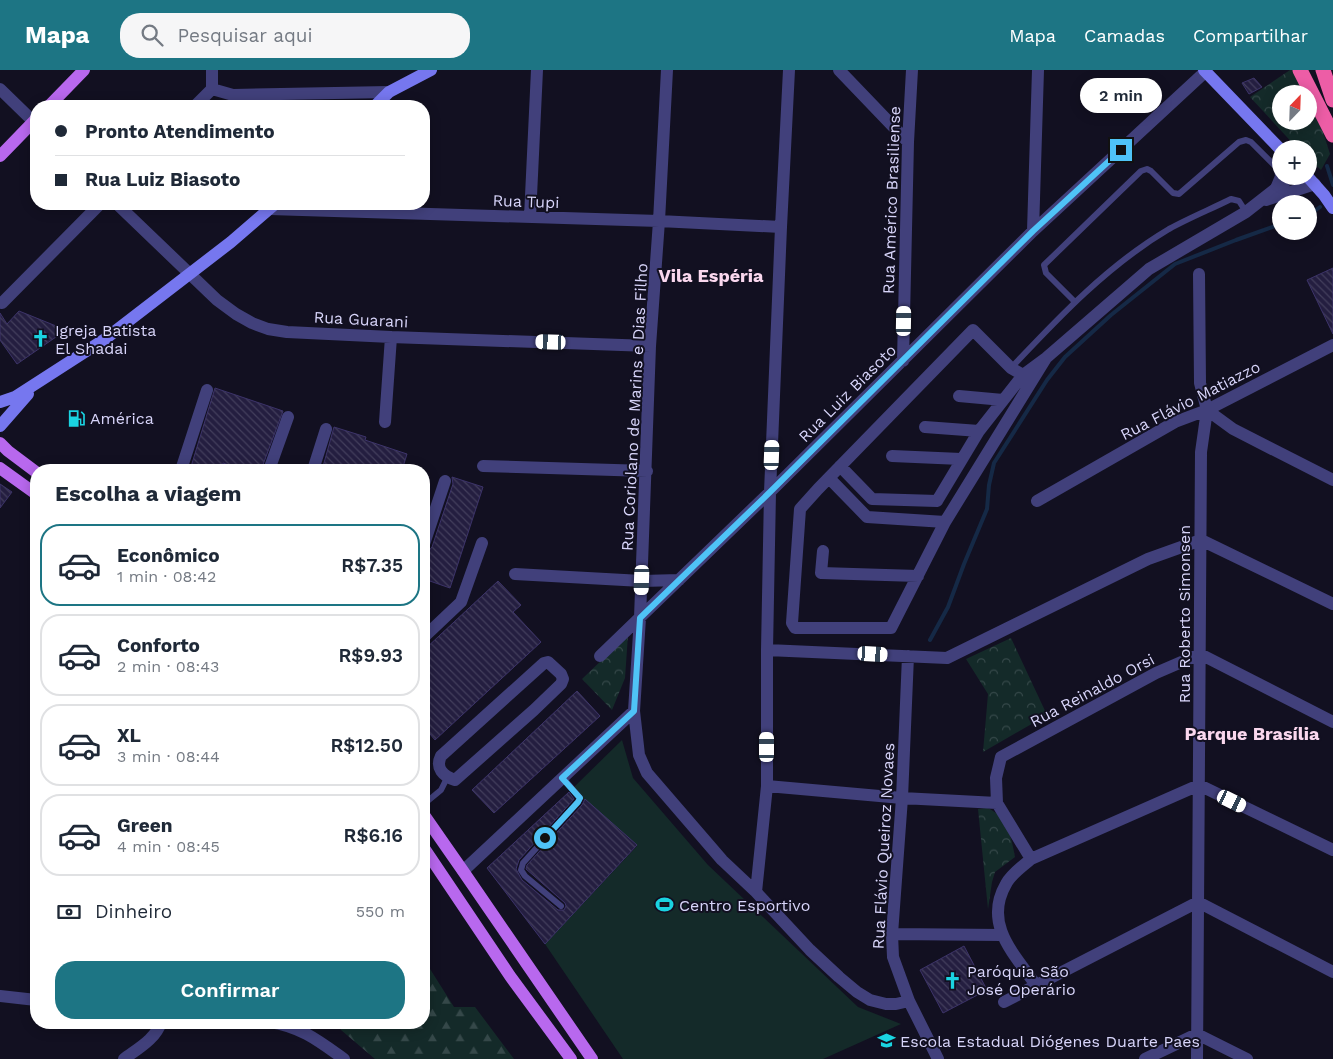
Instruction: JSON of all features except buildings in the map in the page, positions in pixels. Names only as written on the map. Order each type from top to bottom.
[{"type":"highway","points":[[1300,70],[1333,135]]},
{"type":"highway","points":[[1323,70],[1333,100]]},
{"type":"main road","points":[[55,100],[84,70]]},
{"type":"main road","points":[[381,100],[390,92],[431,70]]},
{"type":"main road","points":[[1203,71],[1272,141]]},
{"type":"main road","points":[[0,156],[30,128]]},
{"type":"main road","points":[[1315,185],[1333,208]]},
{"type":"main road","points":[[0,402],[15,397],[105,339],[230,242],[267,210]]},
{"type":"main road","points":[[0,426],[39,382]]},
{"type":"main road","points":[[0,443],[8,452],[30,468]]},
{"type":"main road","points":[[0,468],[30,490]]},
{"type":"main road","points":[[430,824],[464,870],[592,1059]]},
{"type":"main road","points":[[430,857],[510,976],[570,1059]]},
{"type":"main road","points":[[510,976],[534,995],[546,992]]},
{"type":"street","points":[[201,100],[212,89],[212,70]]},
{"type":"street","points":[[530,217],[537,70]]},
{"type":"street","name":"Rua Coriolano de Marins e Dias Filho","points":[[667,70],[650,346],[642,580],[634,711],[639,755],[647,773],[722,860],[756,892],[810,950],[857,992],[870,1000],[886,1004],[909,1001]]},
{"type":"street","points":[[756,892],[767,786],[770,492],[789,70]]},
{"type":"street","points":[[840,70],[908,142]]},
{"type":"street","name":"Rua Américo Brasiliense","points":[[903,361],[908,142],[912,70]]},
{"type":"street","points":[[1033,231],[1038,70]]},
{"type":"street","name":"Rua Luiz Biasoto","points":[[600,656],[770,492],[1033,231],[1203,71]]},
{"type":"street","points":[[0,89],[30,116]]},
{"type":"street","points":[[212,89],[233,95],[390,92]]},
{"type":"street","points":[[937,501],[979,431],[1023,375],[1046,358],[1149,269],[1246,212],[1281,185]]},
{"type":"street","points":[[1266,197],[1287,194],[1302,185]]},
{"type":"street","points":[[2,303],[94,210]]},
{"type":"street","name":"Rua Guarani","points":[[122,210],[217,300],[236,314],[268,329],[287,332],[391,337],[650,346]]},
{"type":"street","name":"Rua Tupi","points":[[366,210],[781,227]]},
{"type":"street","points":[[1199,274],[1200,383],[1207,410],[1234,429],[1333,480]]},
{"type":"street","points":[[1023,375],[1011,368],[973,330],[800,509],[792,623],[796,628],[891,628],[945,522],[1046,358]]},
{"type":"street","points":[[385,422],[391,337]]},
{"type":"street","name":"Rua Flávio Matiazzo","points":[[1037,501],[1175,422],[1207,410],[1333,345]]},
{"type":"street","points":[[183,464],[207,390]]},
{"type":"street","points":[[959,396],[1004,400]]},
{"type":"street","name":"Rua Roberto Simonsen","points":[[1197,1059],[1201,452],[1207,410]]},
{"type":"street","points":[[272,464],[288,416]]},
{"type":"street","points":[[925,428],[979,431]]},
{"type":"street","points":[[315,464],[326,429]]},
{"type":"street","points":[[892,456],[961,459]]},
{"type":"street","points":[[483,466],[646,470]]},
{"type":"street","points":[[840,466],[872,499],[937,501]]},
{"type":"street","points":[[829,478],[867,517],[945,522]]},
{"type":"street","points":[[430,526],[445,481]]},
{"type":"street","points":[[937,501],[945,522]]},
{"type":"street","points":[[767,650],[947,658],[1148,559],[1201,540],[1333,604]]},
{"type":"street","points":[[430,631],[461,602],[482,543]]},
{"type":"street","points":[[823,551],[821,573],[918,576]]},
{"type":"street","points":[[515,574],[679,580]]},
{"type":"street","points":[[1200,654],[1333,722]]},
{"type":"street","name":"Rua Reinaldo Orsi","points":[[997,803],[996,778],[1001,757],[1156,673],[1200,654]]},
{"type":"street","name":"Rua Flávio Queiroz Novaes","points":[[908,656],[902,798],[892,934],[893,957],[909,1001],[938,1059]]},
{"type":"street","points":[[544,663],[552,664],[561,674],[563,679],[561,684],[455,780],[447,778],[439,768],[438,762],[441,756],[544,663]]},
{"type":"street","points":[[464,870],[634,711]]},
{"type":"street","points":[[1036,985],[1001,935],[997,913],[1006,883],[1031,859],[1199,785],[1333,850]]},
{"type":"street","points":[[767,786],[902,798],[997,803],[1031,859]]},
{"type":"street","points":[[1004,1002],[1198,902],[1333,972]]},
{"type":"street","points":[[892,934],[1001,935]]},
{"type":"street","points":[[0,996],[30,999]]},
{"type":"street","points":[[124,1059],[150,1040],[158,1029]]},
{"type":"street","points":[[298,1029],[308,1033],[344,1059]]},
{"type":"street","points":[[1145,1059],[1197,1034],[1247,1059]]},
{"type":"lane","points":[[1074,301],[1046,273],[1044,265],[1140,170],[1147,169],[1151,171],[1172,193],[1179,194],[1239,142],[1246,140],[1251,142],[1277,168],[1278,176],[1266,197]]},
{"type":"lane","points":[[1011,368],[1074,301],[1132,255],[1169,229],[1231,200],[1239,201],[1246,212]]},
{"type":"lane","points":[[430,799],[441,790],[447,778]]},
{"type":"lane","points":[[561,906],[525,876],[521,870],[523,863],[580,798],[562,778]]},
{"type":"green space","points":[[1290,70],[1293,70],[1300,85],[1272,85],[1272,121],[1250,97]]},
{"type":"green space","points":[[1318,121],[1330,154],[1321,170],[1317,166],[1317,140],[1290,140],[1280,130],[1318,130]]},
{"type":"green space","points":[[628,635],[625,678],[612,710],[582,679]]},
{"type":"green space","points":[[1011,638],[1047,715],[983,752],[988,694],[966,659]]},
{"type":"green space","name":"Centro Esportivo","points":[[622,740],[633,778],[708,865],[858,1007],[901,1024],[823,1059],[623,1059],[545,944],[637,846],[572,789]]},
{"type":"green space","points":[[987,808],[994,811],[1004,822],[1010,835],[1015,857],[995,872],[988,909],[978,809]]},
{"type":"green space","points":[[430,969],[454,1007],[475,1007],[514,1059],[375,1059],[341,1030],[430,1029]]},
{"type":"waterway","points":[[1327,166],[1333,185]]},
{"type":"waterway","points":[[930,640],[948,607],[987,509],[989,485],[994,463],[1047,380],[1065,357],[1111,315],[1175,264],[1272,227]]},
{"type":"place","name":"Igreja Batista El Shadai","points":[[41,339]]},
{"type":"place","name":"América","points":[[76,418]]},
{"type":"place","name":"Centro Esportivo","points":[[665,905]]},
{"type":"place","name":"Paróquia São José Operário","points":[[953,980]]},
{"type":"place","name":"Escola Estadual Diógenes Duarte Paes","points":[[886,1041]]},
{"type":"district","name":"Vila Espéria","points":[[711,276]]},
{"type":"district","name":"Parque Brasília","points":[[1252,734]]},
{"type":"route","points":[[545,838],[580,798],[562,778],[634,711],[640,618],[1033,231],[1121,150]]}]
